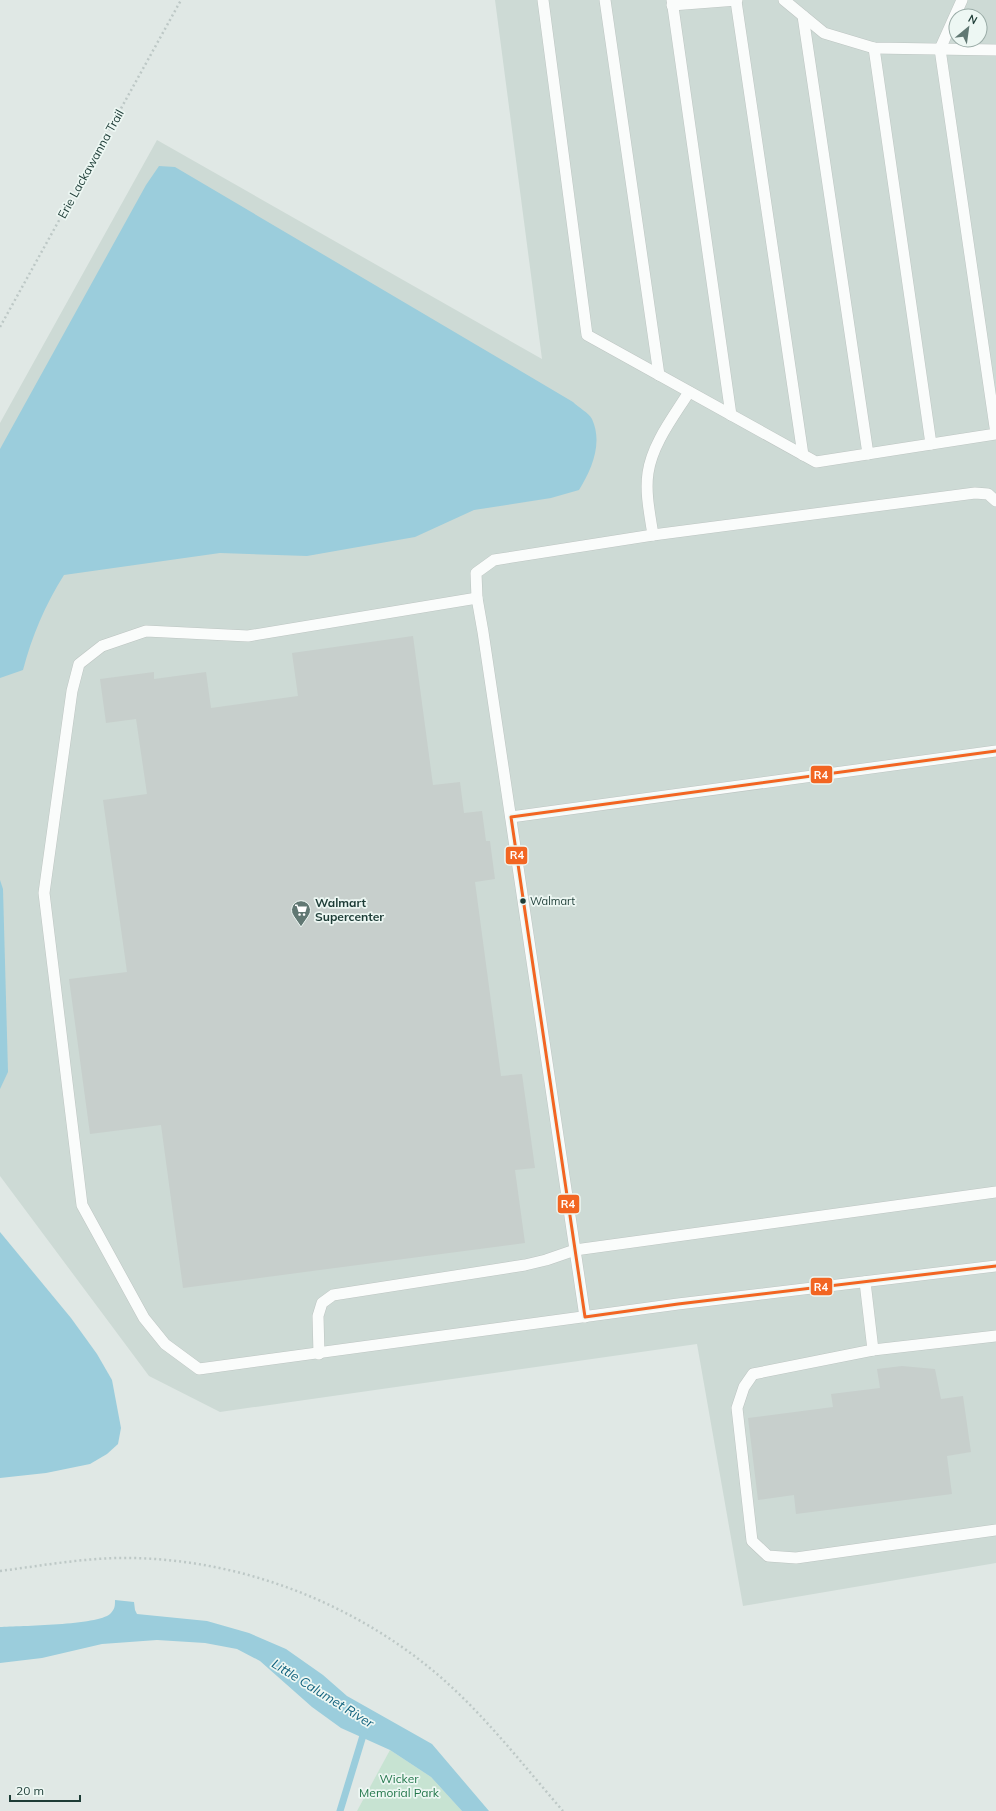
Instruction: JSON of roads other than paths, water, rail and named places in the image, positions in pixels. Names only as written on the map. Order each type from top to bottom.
[{"type":"lane","points":[[543,0],[587,335],[816,462],[996,434],[940,49],[962,0]]},
{"type":"lane","points":[[606,0],[659,375]]},
{"type":"lane","points":[[731,415],[672,2],[736,0],[803,455]]},
{"type":"lane","points":[[784,0],[824,33],[874,48],[996,50]]},
{"type":"lane","points":[[803,16],[868,454]]},
{"type":"lane","points":[[874,48],[931,444]]},
{"type":"lane","points":[[653,535],[648,501],[647,474],[652,455],[689,392]]},
{"type":"lane","points":[[585,1317],[477,598],[476,573],[494,560],[653,535],[975,493],[988,494],[996,501]]},
{"type":"lane","points":[[477,598],[248,636],[146,631],[102,646],[79,664],[72,691],[44,893],[82,1205],[144,1318],[165,1344],[199,1370],[686,1303],[996,1266]]},
{"type":"lane","points":[[511,817],[996,751]]},
{"type":"lane","points":[[319,1354],[318,1316],[322,1303],[332,1295],[525,1265],[546,1260],[575,1250],[996,1192]]},
{"type":"lane","points":[[865,1282],[873,1350]]},
{"type":"lane","points":[[996,1336],[873,1350],[753,1374],[744,1387],[737,1408],[752,1541],[768,1556],[796,1558],[996,1530]]},
{"type":"water","points":[[159,166],[175,167],[573,402],[591,417],[595,428],[596,446],[592,465],[579,490],[551,498],[474,510],[415,537],[307,556],[220,553],[64,575],[40,621],[23,670],[0,678],[0,449],[146,185]]},
{"type":"water","points":[[0,880],[3,889],[8,1072],[0,1089]]},
{"type":"water","points":[[0,1232],[71,1318],[97,1354],[112,1380],[121,1428],[118,1444],[107,1454],[90,1464],[46,1473],[0,1478]]},
{"type":"water","name":"Little Calumet River","points":[[115,1600],[134,1602],[137,1614],[207,1621],[249,1633],[286,1649],[323,1675],[347,1696],[432,1744],[489,1811],[462,1811],[431,1777],[390,1750],[341,1728],[312,1707],[260,1661],[237,1649],[205,1643],[157,1640],[102,1644],[42,1658],[0,1663],[0,1627],[91,1621],[103,1618],[110,1614],[113,1611]]},
{"type":"waterway","name":"Little Calumet River","points":[[340,1811],[365,1729]]},
{"type":"place","name":"Walmart","points":[[523,901]]},
{"type":"place","name":"Walmart Supercenter","points":[[301,927]]},
{"type":"park label","name":"Wicker Memorial Park","points":[[399,1786]]}]
